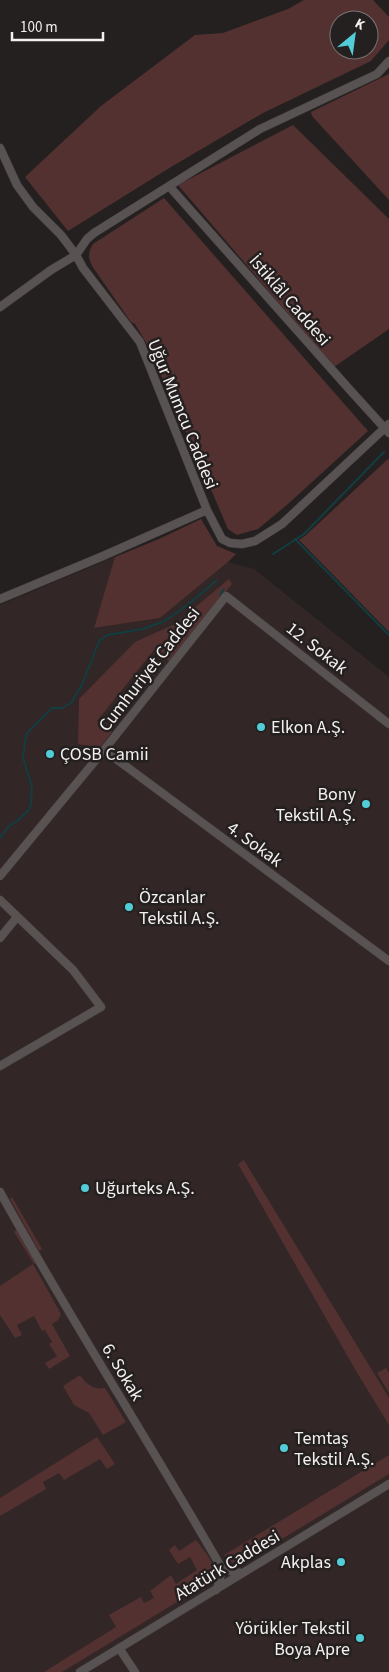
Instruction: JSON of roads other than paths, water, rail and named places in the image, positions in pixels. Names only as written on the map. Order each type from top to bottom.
[{"type":"street","points":[[0,307],[51,270],[76,255],[94,233],[260,129],[377,74],[389,61]]},
{"type":"street","name":"Uğur Mumcu Caddesi","points":[[0,148],[17,185],[33,207],[61,235],[83,268],[140,342],[207,510],[0,600]]},
{"type":"street","name":"İstiklâl Caddesi","points":[[169,186],[387,428]]},
{"type":"street","points":[[207,510],[222,538],[230,543],[242,544],[255,541],[282,524],[387,428]]},
{"type":"street","name":"12. Sokak","points":[[226,596],[389,724]]},
{"type":"street","name":"Cumhuriyet Caddesi","points":[[0,876],[104,750],[226,596]]},
{"type":"street","name":"4. Sokak","points":[[104,750],[389,961]]},
{"type":"street","points":[[0,900],[73,970],[101,1007],[0,1066]]},
{"type":"street","points":[[0,938],[18,917]]},
{"type":"street","name":"6. Sokak","points":[[0,1192],[40,1265],[113,1384],[221,1568]]},
{"type":"street","name":"Atatürk Caddesi","points":[[80,1672],[389,1484]]},
{"type":"street","points":[[216,1590],[220,1581],[221,1568],[242,1573]]},
{"type":"street","points":[[119,1648],[135,1672]]},
{"type":"waterway","points":[[273,554],[304,534],[384,452]]},
{"type":"waterway","points":[[295,539],[389,635]]},
{"type":"waterway","points":[[0,838],[9,826],[29,810],[31,804],[32,787],[23,758],[27,733],[52,708],[62,708],[71,703],[82,685],[99,641],[107,635],[143,629],[165,621],[217,580]]},
{"type":"waterway","points":[[220,595],[224,589]]},
{"type":"place","name":"Elkon A.Ş.","points":[[261,727]]},
{"type":"place","name":"ÇOSB Camii","points":[[50,754]]},
{"type":"place","name":"Bony Tekstil A.Ş.","points":[[366,804]]},
{"type":"place","name":"Özcanlar Tekstil A.Ş.","points":[[129,907]]},
{"type":"place","name":"Uğurteks A.Ş.","points":[[85,1188]]},
{"type":"place","name":"Temtaş Tekstil A.Ş.","points":[[284,1448]]},
{"type":"place","name":"Akplas","points":[[341,1562]]},
{"type":"place","name":"Yörükler Tekstil Boya Apre","points":[[360,1638]]}]
